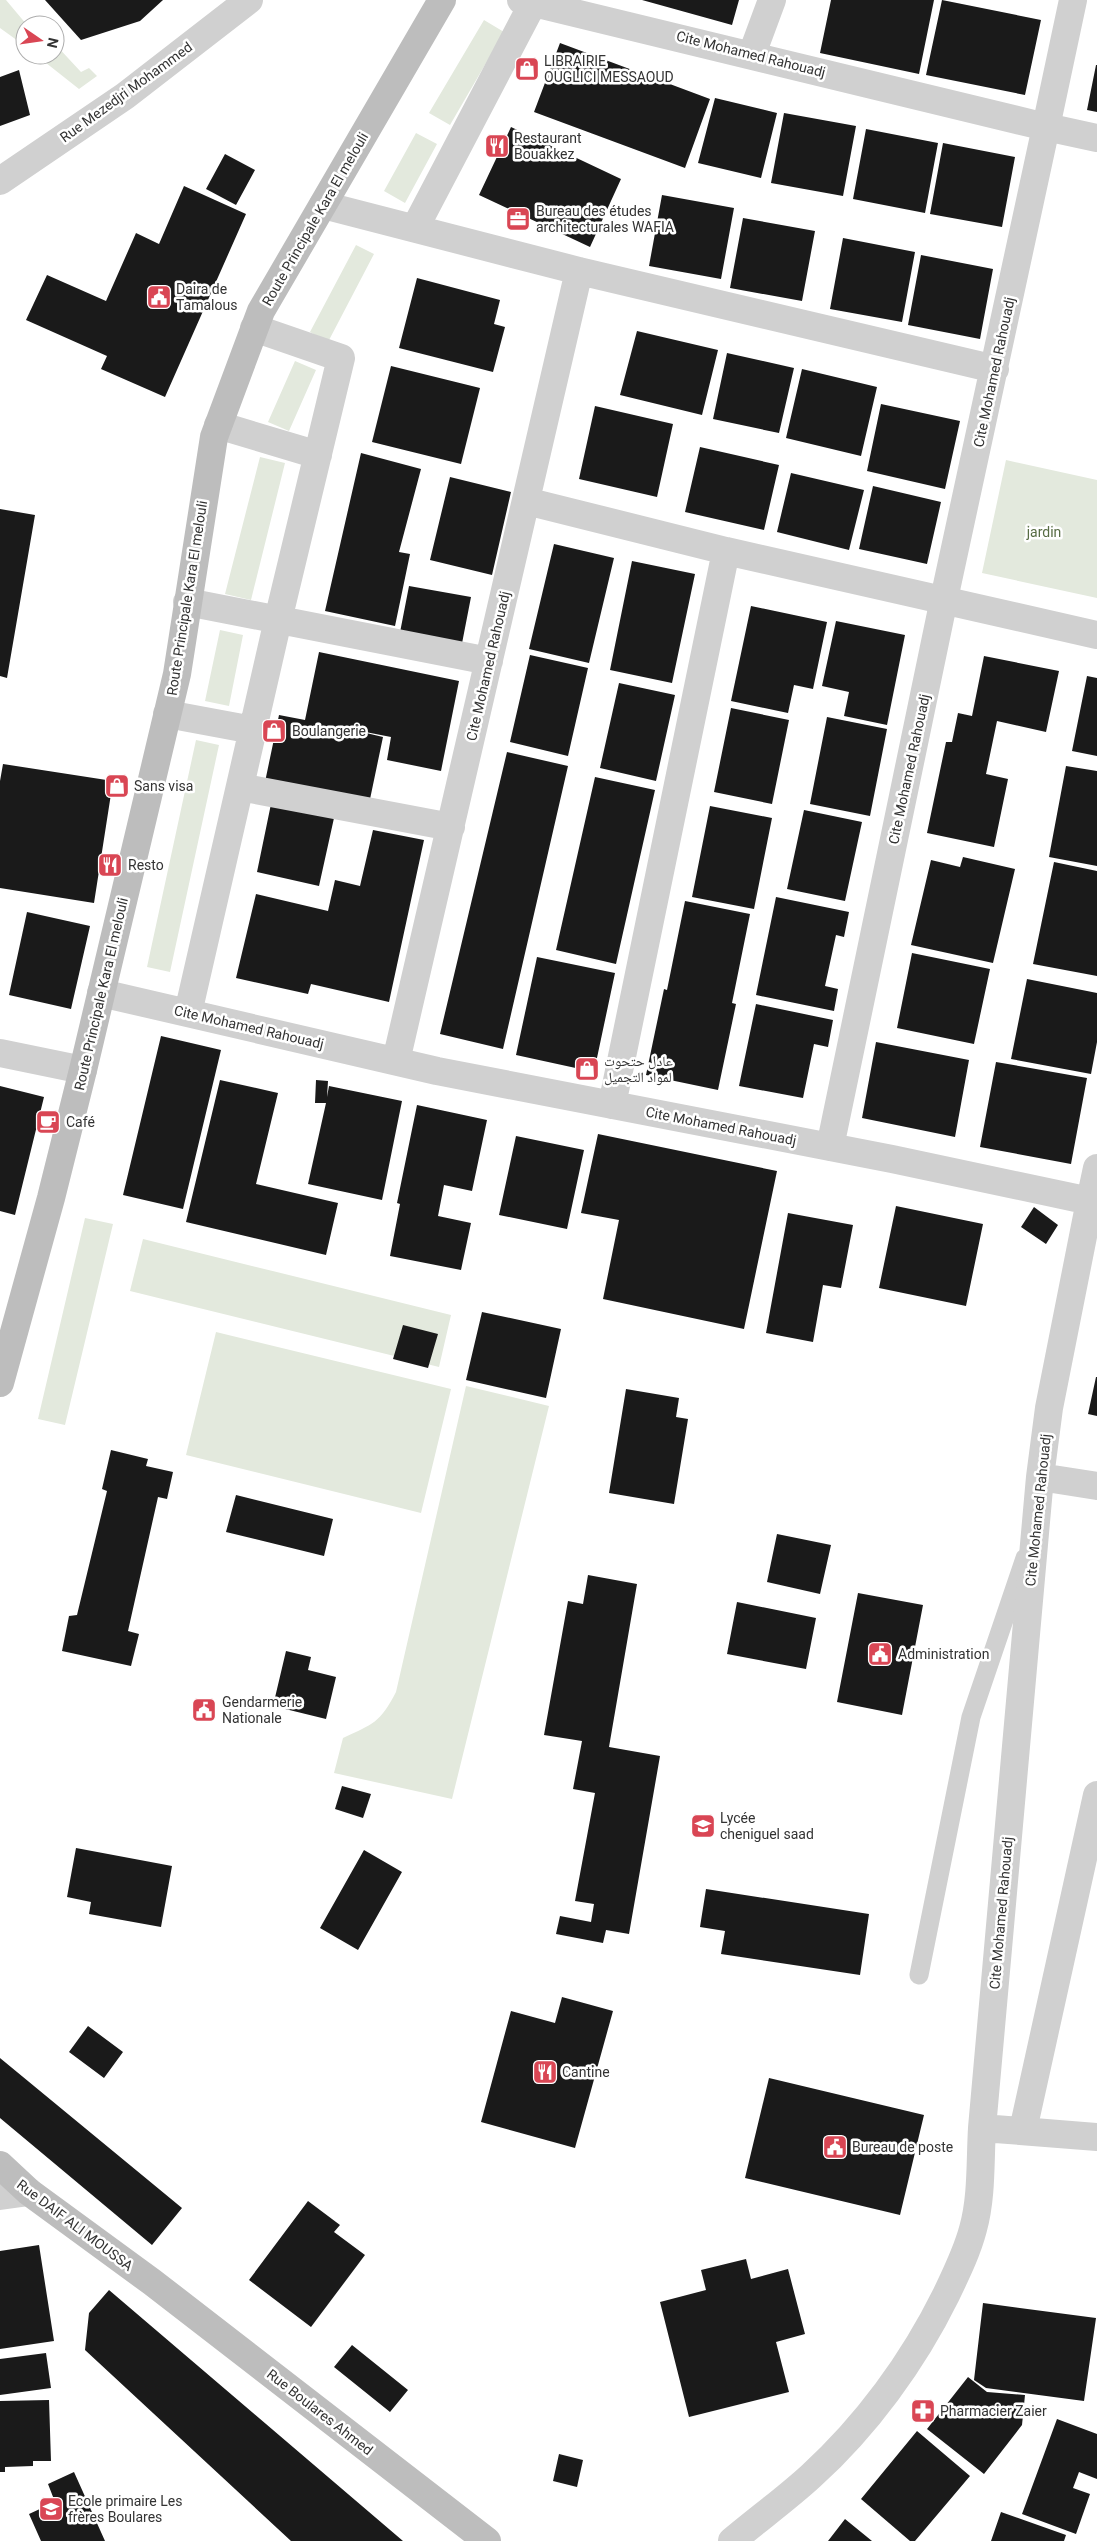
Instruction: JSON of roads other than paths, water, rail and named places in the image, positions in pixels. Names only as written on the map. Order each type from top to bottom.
[{"type":"main road","name":"Route Principale Kara El melouli","points":[[0,1384],[51,1198],[83,1070],[177,674],[214,437],[261,311],[442,0]]},
{"type":"main road","name":"Rue DAIF ALI MOUSSA","points":[[0,2165],[29,2192],[152,2282]]},
{"type":"main road","name":"Rue Boulares Ahmed","points":[[152,2282],[487,2541]]},
{"type":"street","name":"Rue Mezedjri Mohammed","points":[[0,181],[125,96],[249,0]]},
{"type":"street","points":[[752,54],[772,0]]},
{"type":"street","points":[[1073,0],[1046,127],[1097,138]]},
{"type":"street","points":[[415,228],[527,1]]},
{"type":"street","name":"Cite Mohamed Rahouadj","points":[[527,1],[752,54],[1046,127],[944,599],[830,1147]]},
{"type":"street","points":[[323,205],[579,270],[995,369]]},
{"type":"street","name":"Cite Mohamed Rahouadj","points":[[396,1062],[579,270]]},
{"type":"street","points":[[188,1013],[278,620],[341,358],[254,328]]},
{"type":"street","points":[[218,425],[318,454]]},
{"type":"street","points":[[526,501],[726,551],[1097,635]]},
{"type":"street","points":[[612,1105],[726,551]]},
{"type":"street","points":[[187,602],[489,662]]},
{"type":"street","points":[[167,714],[253,730]]},
{"type":"street","points":[[240,787],[450,828]]},
{"type":"street","name":"Cite Mohamed Rahouadj","points":[[101,993],[396,1062],[830,1147],[1094,1202]]},
{"type":"street","points":[[0,1053],[83,1070]]},
{"type":"street","name":"Cite Mohamed Rahouadj","points":[[732,2541],[812,2475],[858,2426],[902,2373],[933,2321],[961,2264],[973,2230],[977,2210],[982,2128],[1040,1477],[1049,1408],[1094,1202],[1097,1168]]},
{"type":"street","points":[[1040,1477],[1097,1486]]},
{"type":"street","points":[[1023,2130],[1097,1795]]},
{"type":"street","points":[[982,2128],[1097,2137]]},
{"type":"street","points":[[0,2196],[29,2192]]},
{"type":"lane","points":[[919,1975],[971,1717],[1034,1530]]},
{"type":"place","name":"LIBRAIRIE OUGLICI MESSAOUD","points":[[527,69]]},
{"type":"place","name":"Restaurant Bouakkez","points":[[497,146]]},
{"type":"place","name":"Bureau des études architecturales WAFIA","points":[[518,219]]},
{"type":"place","name":"Daira de Tamalous","points":[[159,297]]},
{"type":"place","name":"Boulangerie","points":[[274,731]]},
{"type":"place","name":"Sans visa","points":[[117,786]]},
{"type":"place","name":"Resto","points":[[110,865]]},
{"type":"place","name":"عادل حتحوت لمواد التجميل","points":[[587,1069]]},
{"type":"place","name":"Café","points":[[48,1122]]},
{"type":"place","name":"Administration","points":[[880,1654]]},
{"type":"place","name":"Gendarmerie Nationale","points":[[204,1710]]},
{"type":"place","name":"Lycée cheniguel saad","points":[[703,1826]]},
{"type":"place","name":"Cantine","points":[[545,2072]]},
{"type":"place","name":"Bureau de poste","points":[[835,2147]]},
{"type":"place","name":"Pharmacier Zaier","points":[[923,2411]]},
{"type":"place","name":"Ecole primaire Les frères Boulares","points":[[51,2509]]},
{"type":"park label","name":"jardin","points":[[1044,532]]}]
